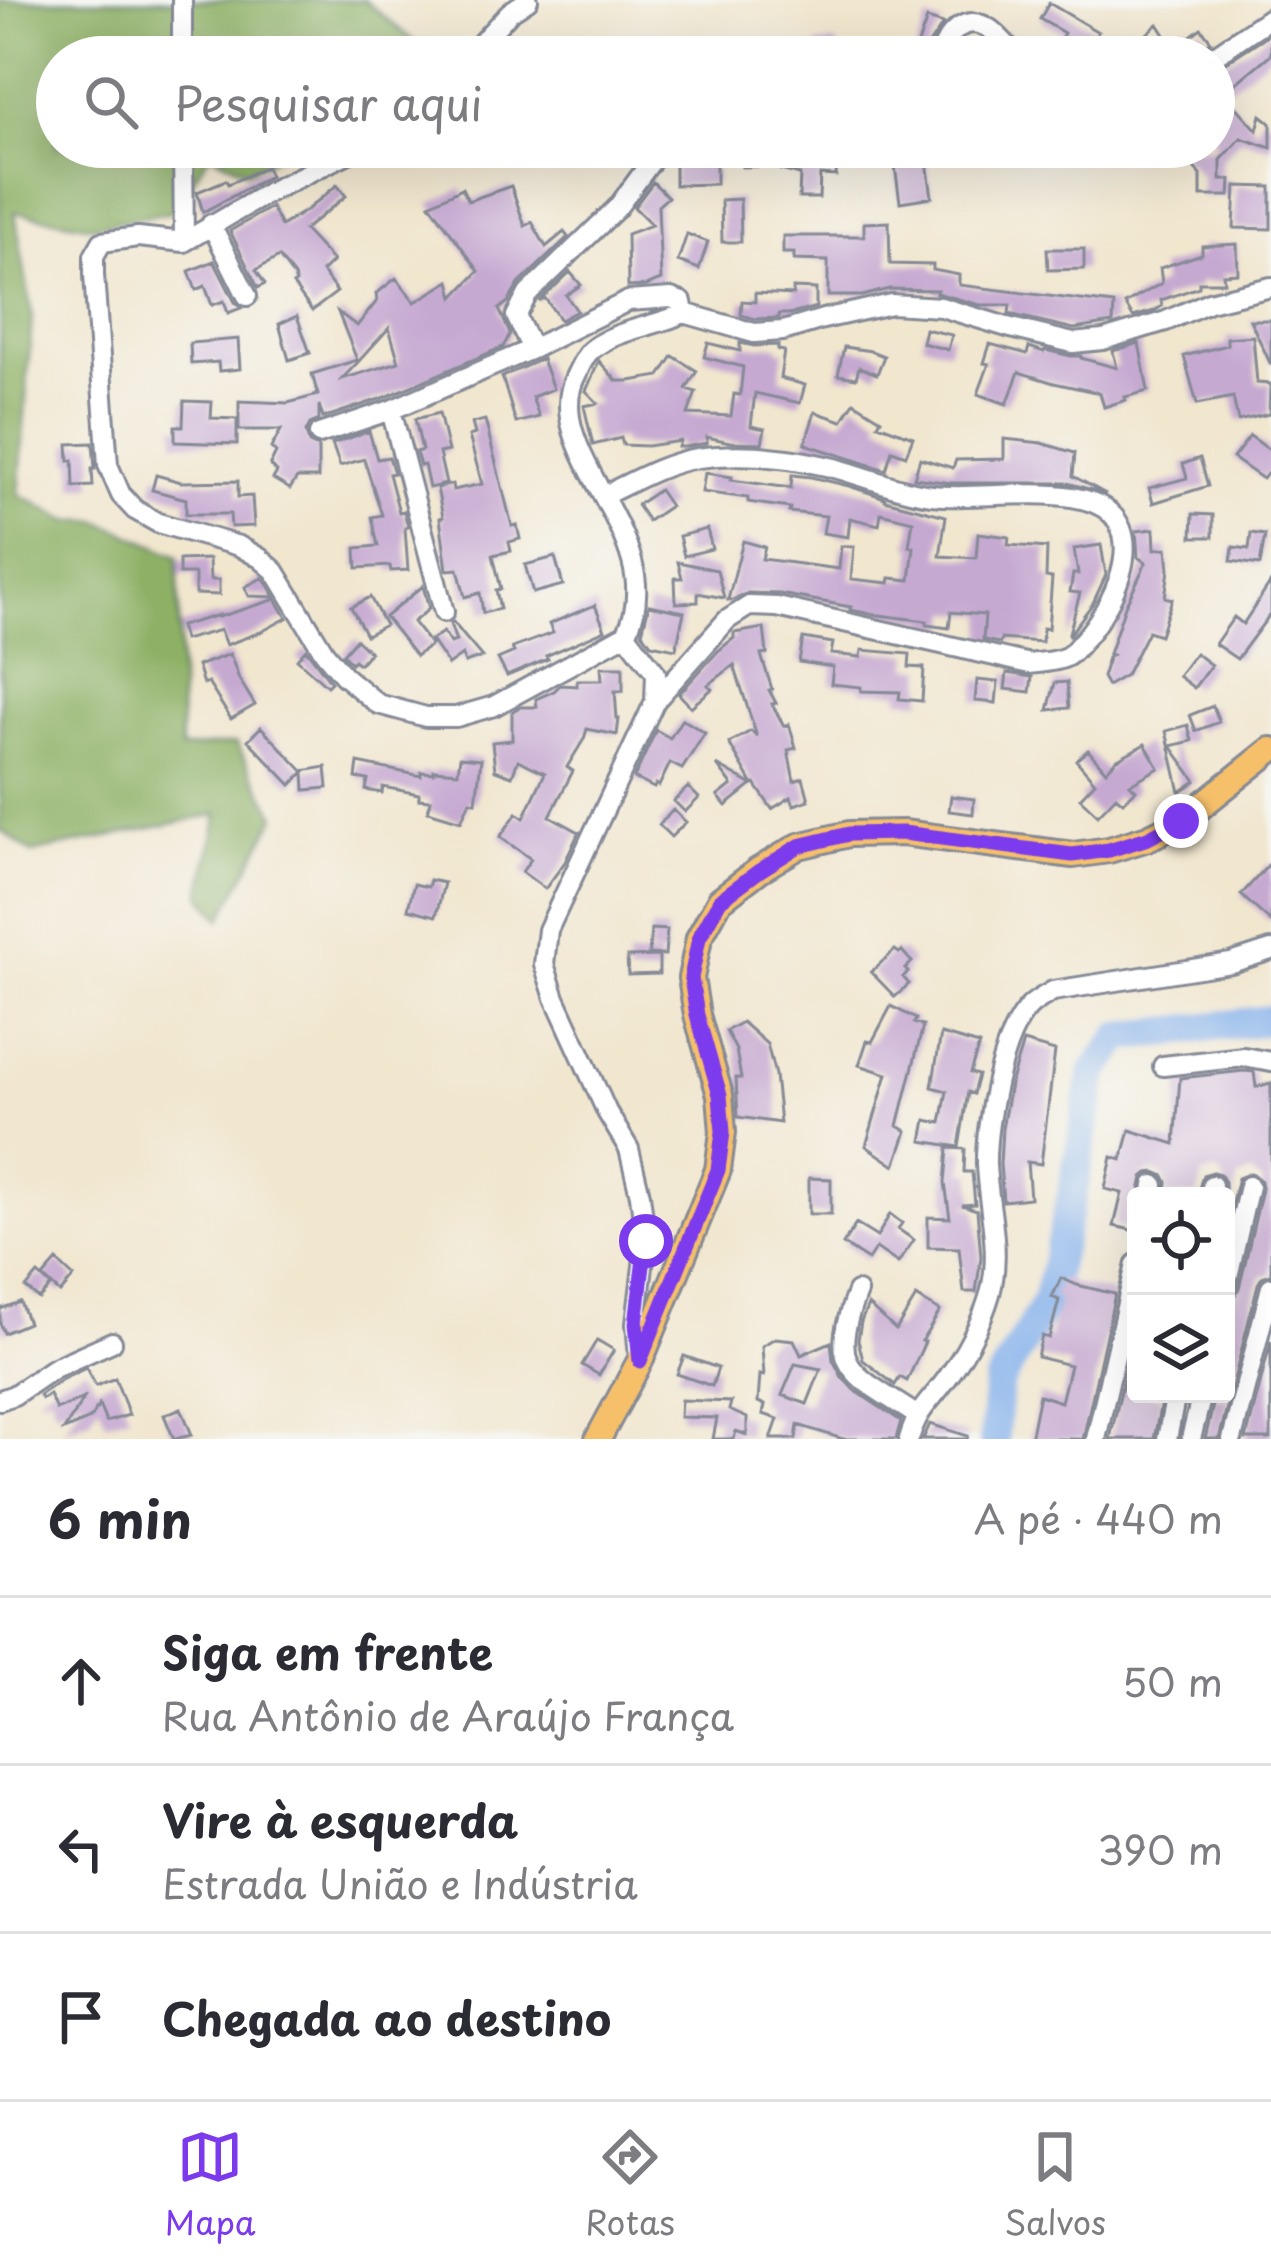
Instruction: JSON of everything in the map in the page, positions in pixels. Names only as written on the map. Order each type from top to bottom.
[{"type":"main road","points":[[598,1439],[640,1361],[718,1170],[723,1132],[720,1095],[691,978],[699,938],[720,900],[799,846],[849,834],[903,833],[1072,855],[1109,850],[1181,821],[1271,749]]},
{"type":"street","points":[[182,0],[182,36]]},
{"type":"street","points":[[487,36],[510,11],[528,0]]},
{"type":"street","points":[[1235,41],[1271,16]]},
{"type":"street","points":[[949,36],[969,23],[997,36]]},
{"type":"street","points":[[183,168],[184,242]]},
{"type":"street","points":[[320,168],[184,242],[138,237],[111,239],[98,246],[94,256],[108,465],[121,495],[135,510],[158,524],[239,546],[260,558],[275,571],[344,676],[378,704],[426,717],[455,717],[494,706],[626,634],[636,616],[636,581],[626,541],[572,434],[567,412],[572,382],[588,353],[609,340],[684,313],[754,333],[782,331],[891,304],[941,307],[1073,343],[1103,340],[1209,302],[1271,287]]},
{"type":"street","points":[[532,349],[516,316],[528,295],[616,208],[646,168]]},
{"type":"street","points":[[211,224],[248,296]]},
{"type":"street","points":[[319,434],[391,410],[628,301],[671,298],[682,302],[684,313]]},
{"type":"street","points":[[391,410],[444,612]]},
{"type":"street","points":[[604,495],[655,470],[697,458],[750,456],[825,465],[931,495],[1042,495],[1086,501],[1106,509],[1119,525],[1125,547],[1118,585],[1105,614],[1069,656],[1030,664],[776,607],[749,606],[728,620],[655,701],[548,930],[544,964],[555,998],[629,1149],[646,1241],[636,1324],[640,1361]]},
{"type":"street","points":[[626,634],[656,674],[655,701]]},
{"type":"street","points":[[909,1439],[916,1414],[949,1376],[990,1296],[995,1231],[986,1163],[992,1109],[1003,1056],[1028,1007],[1053,991],[1231,963],[1271,950]]},
{"type":"street","points":[[1163,1066],[1244,1058],[1271,1062]]},
{"type":"street","points":[[1235,1248],[1250,1186]]},
{"type":"street","points":[[1232,1439],[1271,1287]]},
{"type":"street","points":[[857,1292],[844,1325],[844,1354],[850,1367],[916,1414]]},
{"type":"street","points":[[1096,1439],[1129,1295]]},
{"type":"street","points":[[0,1400],[112,1342]]},
{"type":"street","points":[[1114,1357],[1127,1361]]},
{"type":"street","points":[[1167,1439],[1174,1403]]},
{"type":"street","points":[[1191,1439],[1200,1403]]},
{"type":"green space","points":[[0,0],[364,0],[408,36],[36,36],[36,168],[201,168],[172,212],[92,226],[15,212],[32,316],[19,494],[68,521],[99,521],[178,556],[181,749],[236,743],[276,816],[221,919],[201,895],[218,814],[32,853],[0,830]]},
{"type":"building","points":[[1049,3],[1098,32],[1096,36],[1062,36],[1040,19]]},
{"type":"building","points":[[927,19],[943,24],[935,36],[921,36]]},
{"type":"building","points":[[1158,24],[1166,36],[1145,36]]},
{"type":"building","points":[[1271,33],[1271,54],[1235,84],[1235,56]]},
{"type":"building","points":[[1235,105],[1257,130],[1261,115],[1271,123],[1271,148],[1241,138],[1235,145]]},
{"type":"building","points":[[264,168],[270,176],[203,212],[197,192],[226,180],[228,184]]},
{"type":"building","points":[[675,168],[716,168],[716,184],[675,185]]},
{"type":"building","points":[[837,168],[836,176],[820,175],[819,198],[799,198],[800,175],[781,170]]},
{"type":"building","points":[[895,168],[928,168],[932,197],[900,202]]},
{"type":"building","points":[[1194,168],[1221,168],[1221,180],[1231,180],[1230,196],[1201,196],[1201,175]]},
{"type":"building","points":[[653,182],[668,197],[658,206],[661,280],[628,287],[627,234],[652,225],[634,207]]},
{"type":"building","points":[[337,185],[346,196],[304,230],[333,261],[322,272],[337,292],[312,311],[279,257],[256,270],[265,284],[258,288],[230,231],[271,207],[281,226]]},
{"type":"building","points":[[511,186],[525,226],[532,222],[546,247],[564,232],[568,237],[499,309],[510,334],[503,347],[323,418],[319,405],[319,420],[306,432],[309,443],[318,447],[318,478],[297,478],[290,489],[273,479],[277,472],[270,465],[276,453],[271,448],[281,430],[239,430],[239,401],[288,403],[318,395],[312,374],[357,360],[338,312],[357,326],[377,301],[376,294],[396,278],[415,302],[450,281],[454,297],[479,271],[430,204],[462,188],[468,201]],"holes":[[[389,328],[399,362],[342,379]]]},
{"type":"building","points":[[1236,186],[1271,187],[1271,229],[1234,228]]},
{"type":"building","points":[[740,199],[741,242],[722,242],[721,200]]},
{"type":"building","points":[[889,222],[890,264],[933,265],[933,270],[959,275],[959,285],[1114,304],[1113,323],[1074,329],[1009,314],[1010,305],[980,305],[937,290],[889,289],[862,296],[828,296],[828,261],[794,260],[794,253],[783,253],[783,236],[864,236],[864,223]]},
{"type":"building","points":[[687,234],[708,242],[699,269],[678,261]]},
{"type":"building","points":[[1237,244],[1238,273],[1223,274],[1224,282],[1199,282],[1199,287],[1161,300],[1162,306],[1154,311],[1133,317],[1125,304],[1162,283],[1160,268],[1202,254],[1202,246]]},
{"type":"building","points":[[1047,249],[1084,249],[1084,269],[1048,270]]},
{"type":"building","points":[[214,261],[241,308],[228,313],[224,301],[212,305],[205,286],[196,290],[189,271]]},
{"type":"building","points":[[570,272],[581,285],[566,295],[577,311],[560,320],[545,298],[539,302]]},
{"type":"building","points":[[793,288],[816,289],[816,307],[779,314],[779,318],[741,315],[742,301],[755,302],[755,293],[793,295]]},
{"type":"building","points":[[297,316],[310,353],[289,360],[279,324]]},
{"type":"building","points":[[1250,320],[1271,320],[1271,365]]},
{"type":"building","points":[[925,329],[952,335],[948,350],[922,343]]},
{"type":"building","points":[[1253,336],[1257,383],[1270,384],[1269,414],[1238,421],[1233,397],[1197,404],[1184,356],[1227,345],[1227,338]]},
{"type":"building","points":[[238,339],[240,369],[219,371],[218,362],[191,364],[190,343]]},
{"type":"building","points":[[708,343],[740,351],[740,343],[778,345],[784,351],[780,378],[805,385],[800,403],[755,393],[751,426],[765,429],[762,443],[707,437],[707,443],[684,447],[678,447],[680,441],[647,446],[623,445],[621,438],[593,445],[584,406],[598,403],[586,391],[599,361],[617,381],[630,381],[660,376],[673,356],[697,371],[686,389],[696,392],[688,414],[731,416],[734,394],[740,395],[743,367],[704,357]]},
{"type":"building","points":[[1139,343],[1148,391],[1104,407],[1100,393],[1019,372],[1007,404],[978,394],[989,364],[984,363],[990,344],[1027,354],[1029,347],[1081,356],[1117,368],[1113,351]]},
{"type":"building","points":[[844,347],[884,356],[877,374],[859,367],[856,378],[838,375]]},
{"type":"building","points":[[542,359],[553,389],[532,397],[539,417],[516,423],[502,377]]},
{"type":"building","points":[[184,401],[212,402],[211,418],[237,419],[237,444],[175,442],[175,426],[183,426]]},
{"type":"building","points":[[854,402],[881,419],[878,424],[913,437],[906,455],[892,450],[886,470],[805,444],[815,412],[842,421]]},
{"type":"building","points":[[439,413],[448,451],[439,453],[446,484],[429,488],[416,452],[422,450],[415,419]]},
{"type":"building","points":[[485,420],[512,526],[517,525],[520,539],[509,542],[511,551],[493,555],[500,609],[483,613],[480,593],[465,597],[458,569],[447,570],[437,488],[482,484],[469,436],[475,434],[472,423]]},
{"type":"building","points":[[369,431],[377,459],[389,457],[394,473],[389,474],[408,527],[408,570],[357,568],[356,548],[378,546],[372,517],[382,515],[364,459],[340,466],[332,444]]},
{"type":"building","points":[[1250,436],[1271,451],[1271,469],[1263,479],[1233,458]]},
{"type":"building","points":[[1004,439],[1075,453],[1073,476],[1106,494],[1068,483],[951,483],[914,478],[920,458],[953,468],[956,460],[1004,459]]},
{"type":"building","points":[[93,443],[93,486],[74,487],[68,444]]},
{"type":"building","points":[[1200,458],[1208,486],[1153,503],[1149,488],[1187,478],[1183,464]]},
{"type":"building","points":[[705,473],[791,488],[792,475],[811,477],[946,516],[940,556],[976,558],[978,533],[1009,537],[1008,545],[1047,548],[1046,577],[1052,578],[1048,629],[1043,628],[1042,642],[983,640],[985,615],[951,612],[949,628],[780,594],[748,593],[728,600],[743,541],[765,547],[762,559],[839,569],[841,546],[854,547],[851,579],[910,580],[913,521],[881,513],[879,525],[850,518],[848,537],[823,533],[826,516],[702,492]]},
{"type":"building","points":[[156,475],[181,482],[238,481],[238,497],[252,496],[254,526],[231,527],[230,514],[186,514],[186,499],[152,490]]},
{"type":"building","points":[[659,490],[670,506],[648,521],[637,505]]},
{"type":"building","points":[[1193,514],[1213,515],[1213,537],[1192,537]]},
{"type":"building","points":[[707,529],[712,549],[684,556],[679,536]]},
{"type":"building","points":[[1154,529],[1155,549],[1167,548],[1165,597],[1172,599],[1160,635],[1148,631],[1126,675],[1107,686],[1102,677],[1109,654],[1146,563],[1138,557],[1136,531]]},
{"type":"building","points":[[1251,533],[1265,535],[1260,565],[1231,561],[1233,547],[1249,549]]},
{"type":"building","points":[[1101,545],[1106,575],[1068,637],[1080,593],[1070,592],[1073,574],[1078,574],[1074,549]]},
{"type":"building","points":[[555,557],[563,585],[533,593],[525,565]]},
{"type":"building","points":[[209,559],[210,580],[219,580],[219,595],[195,594],[195,574],[179,574],[179,560]]},
{"type":"building","points":[[678,562],[717,570],[724,598],[698,593],[698,602],[676,603],[675,578],[682,578]]},
{"type":"building","points":[[262,578],[275,597],[249,596],[245,587]]},
{"type":"building","points":[[1271,582],[1271,613],[1237,659],[1215,644],[1234,617],[1243,624]]},
{"type":"building","points":[[423,586],[429,609],[413,622],[431,645],[416,656],[385,617]]},
{"type":"building","points":[[370,597],[385,625],[366,635],[351,607]]},
{"type":"building","points":[[276,599],[287,618],[261,632],[226,645],[220,630],[184,640],[180,626]]},
{"type":"building","points":[[595,605],[605,630],[507,676],[498,659],[514,652],[512,648],[553,633],[549,624]]},
{"type":"building","points":[[649,605],[684,612],[676,649],[651,644],[642,632]]},
{"type":"building","points":[[453,622],[482,657],[465,663],[462,655],[448,665],[431,640],[443,632],[450,643],[456,641]]},
{"type":"building","points":[[764,628],[767,654],[761,655],[776,703],[772,704],[784,726],[789,724],[796,748],[788,750],[794,781],[803,778],[809,800],[794,805],[791,797],[772,809],[729,743],[751,731],[757,737],[734,665],[708,685],[712,689],[691,707],[679,694],[734,633]]},
{"type":"building","points":[[803,638],[833,643],[831,654],[861,657],[862,650],[910,654],[909,667],[924,668],[922,701],[899,699],[900,692],[831,684],[833,667],[799,662]]},
{"type":"building","points":[[356,639],[370,652],[359,664],[343,654]]},
{"type":"building","points":[[306,649],[331,682],[327,686],[297,659]]},
{"type":"building","points":[[1195,653],[1211,665],[1194,688],[1178,676]]},
{"type":"building","points":[[230,654],[255,705],[231,719],[208,683],[203,684],[197,666]]},
{"type":"building","points":[[601,667],[623,667],[623,691],[615,691],[617,735],[587,729],[567,767],[573,771],[550,816],[579,832],[545,889],[522,872],[531,859],[500,837],[517,813],[524,818],[545,773],[518,760],[512,776],[495,770],[492,742],[512,740],[512,712],[519,707],[537,707],[536,699],[560,685],[602,680]]},
{"type":"building","points":[[1007,673],[1032,677],[1030,692],[1005,689]]},
{"type":"building","points":[[977,680],[998,682],[996,703],[975,701]]},
{"type":"building","points":[[1067,682],[1069,708],[1048,710],[1055,683]]},
{"type":"building","points":[[1213,706],[1219,722],[1196,731],[1190,715]]},
{"type":"building","points":[[682,719],[705,733],[682,769],[670,763],[654,788],[634,778],[656,730],[670,738]]},
{"type":"building","points":[[1188,725],[1192,741],[1171,746],[1196,781],[1180,792],[1166,731]]},
{"type":"building","points":[[261,727],[303,771],[326,767],[328,788],[305,790],[304,772],[291,785],[248,740]]},
{"type":"building","points":[[1145,744],[1159,768],[1130,784],[1136,790],[1123,802],[1116,796],[1098,815],[1080,798],[1095,782],[1076,760],[1088,750],[1106,771]]},
{"type":"building","points":[[460,757],[481,759],[476,802],[470,801],[461,821],[428,811],[431,800],[419,799],[419,794],[383,787],[382,793],[366,790],[368,780],[356,778],[358,763],[421,776],[421,772],[434,770],[458,772]]},
{"type":"building","points":[[717,765],[752,785],[726,806],[718,796],[732,785]]},
{"type":"building","points":[[688,787],[699,798],[685,812],[674,801]]},
{"type":"building","points":[[951,796],[974,799],[973,814],[949,811]]},
{"type":"building","points":[[673,810],[686,822],[671,837],[659,825]]},
{"type":"building","points":[[1271,862],[1271,922],[1241,895]]},
{"type":"building","points":[[430,880],[444,883],[436,916],[408,909],[414,884],[428,887]]},
{"type":"building","points":[[651,929],[667,930],[665,955],[649,954]]},
{"type":"building","points":[[895,950],[912,962],[903,977],[909,984],[895,997],[871,972]]},
{"type":"building","points":[[659,956],[659,974],[628,975],[627,957]]},
{"type":"building","points":[[891,1006],[923,1026],[898,1126],[907,1131],[895,1166],[866,1146],[887,1074],[859,1065],[867,1041],[872,1042]]},
{"type":"building","points":[[742,1022],[767,1044],[780,1123],[738,1117],[736,1078],[741,1078],[736,1050],[726,1031]]},
{"type":"building","points":[[941,1034],[979,1045],[970,1073],[978,1075],[973,1094],[968,1092],[959,1147],[922,1141],[926,1120],[941,1123],[947,1091],[932,1087]]},
{"type":"building","points":[[1023,1042],[1055,1051],[1041,1164],[1027,1162],[1030,1198],[1003,1201],[1002,1129]]},
{"type":"building","points":[[1244,1071],[1254,1072],[1256,1087],[1271,1083],[1271,1274],[1258,1284],[1235,1375],[1235,1296],[1261,1181],[1251,1173],[1238,1178],[1235,1190],[1225,1187],[1220,1174],[1213,1172],[1203,1175],[1200,1187],[1167,1187],[1164,1176],[1148,1173],[1141,1187],[1127,1187],[1127,1229],[1114,1226],[1122,1193],[1105,1189],[1112,1157],[1122,1160],[1130,1130],[1175,1144],[1180,1078]]},
{"type":"building","points":[[948,1148],[965,1149],[964,1172],[972,1172],[975,1204],[962,1205],[977,1210],[981,1257],[976,1292],[964,1292],[959,1248],[928,1247],[928,1217],[950,1218],[945,1183]]},
{"type":"building","points":[[809,1178],[831,1179],[831,1214],[809,1214]]},
{"type":"building","points":[[890,1214],[902,1223],[898,1229],[914,1240],[898,1263],[876,1248],[868,1260],[843,1244],[856,1224],[877,1237]]},
{"type":"building","points":[[57,1261],[74,1277],[60,1293],[43,1277]]},
{"type":"building","points":[[38,1274],[51,1286],[39,1299],[26,1288]]},
{"type":"building","points":[[1061,1278],[1115,1294],[1083,1439],[1030,1439],[1039,1395],[1061,1402],[1070,1365],[1037,1357],[1042,1336],[1049,1338],[1059,1300],[1052,1297]]},
{"type":"building","points":[[916,1297],[940,1311],[907,1381],[900,1377],[895,1385],[863,1360],[858,1340],[861,1322],[868,1305],[896,1330]]},
{"type":"building","points":[[20,1302],[28,1323],[4,1333],[0,1309]]},
{"type":"building","points":[[775,1338],[794,1340],[801,1355],[831,1342],[842,1377],[901,1421],[896,1439],[843,1439],[798,1425],[796,1439],[771,1439],[778,1419],[763,1414],[765,1405],[758,1402],[760,1375],[764,1376],[762,1346]],"holes":[[[795,1364],[821,1369],[807,1404],[782,1395]]]},
{"type":"building","points":[[597,1340],[614,1350],[599,1375],[582,1365]]},
{"type":"building","points":[[1271,1341],[1271,1439],[1246,1439]]},
{"type":"building","points":[[684,1356],[718,1368],[712,1386],[677,1374]]},
{"type":"building","points":[[1127,1364],[1127,1403],[1161,1403],[1154,1439],[1110,1439]]},
{"type":"building","points":[[86,1368],[96,1386],[115,1378],[129,1415],[106,1422],[99,1405],[90,1419],[64,1430],[84,1398],[56,1410],[49,1394],[42,1399],[39,1395]]},
{"type":"building","points":[[681,1400],[731,1402],[729,1410],[747,1418],[747,1435],[736,1431],[734,1439],[713,1439],[717,1418],[680,1417]]},
{"type":"building","points":[[1214,1403],[1228,1403],[1219,1439],[1205,1439]]},
{"type":"building","points":[[181,1408],[192,1435],[174,1439],[164,1415]]},
{"type":"building","points":[[930,1424],[968,1436],[967,1439],[923,1439]]},
{"type":"waterway","points":[[994,1439],[998,1384],[1047,1301],[1094,1073],[1120,1037],[1271,1020]]},
{"type":"route","points":[[646,1241],[636,1324],[640,1361],[718,1170],[723,1132],[720,1095],[691,978],[699,938],[720,900],[799,846],[849,834],[903,833],[1072,855],[1148,838],[1181,821]]}]
